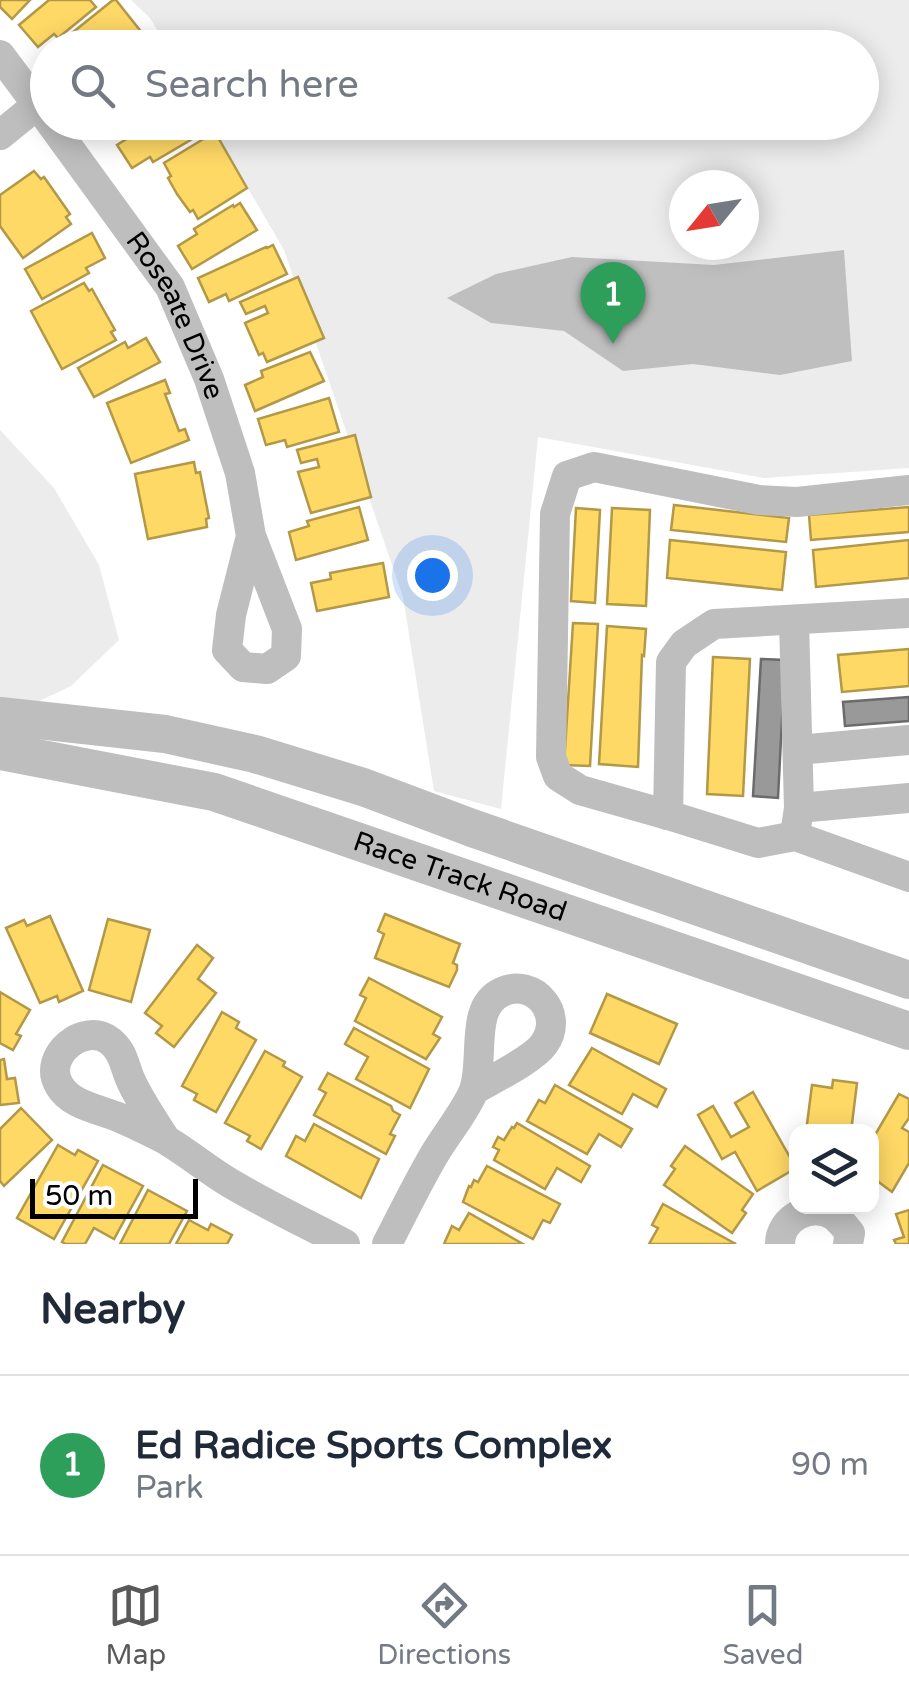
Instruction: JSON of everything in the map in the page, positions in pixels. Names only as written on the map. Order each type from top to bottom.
[{"type":"main road","name":"Race Track Road","points":[[0,716],[165,734],[255,754],[363,787],[909,980]]},
{"type":"main road","name":"Race Track Road","points":[[0,751],[214,792],[909,1032]]},
{"type":"main road","points":[[459,876],[472,828]]},
{"type":"main road","points":[[688,955],[749,957],[909,1012]]},
{"type":"street","name":"Roseate Drive","points":[[0,55],[30,96]]},
{"type":"street","points":[[0,136],[30,123]]},
{"type":"street","name":"Roseate Drive","points":[[63,140],[170,287],[209,379],[240,473],[251,536]]},
{"type":"street","points":[[909,490],[798,502],[759,500],[594,467],[566,476],[555,514],[551,757],[558,776],[580,790],[758,844],[797,822],[909,798]]},
{"type":"street","points":[[668,814],[671,662],[684,644],[714,624],[909,613]]},
{"type":"street","points":[[794,620],[797,822]]},
{"type":"street","points":[[798,750],[909,740]]},
{"type":"street","points":[[797,822],[909,877]]},
{"type":"street","points":[[387,1244],[432,1158],[474,1090]]},
{"type":"street","points":[[166,1140],[230,1183],[345,1244]]},
{"type":"street","points":[[780,1244],[786,1223],[812,1210],[830,1212],[841,1221],[850,1233],[848,1244]]},
{"type":"shaded area","points":[[131,0],[909,0],[909,468],[764,478],[538,437],[501,809],[434,791],[403,597],[284,250],[220,140],[879,140],[879,30],[157,30]]},
{"type":"shaded area","points":[[844,250],[852,361],[780,375],[693,364],[623,371],[564,331],[491,323],[447,298],[496,274],[572,257],[714,265]]},
{"type":"shaded area","points":[[0,430],[54,488],[99,565],[119,640],[71,686],[33,704],[0,702]]},
{"type":"building: Homes","points":[[0,0],[30,0],[12,19],[0,7]]},
{"type":"building: Homes","points":[[49,0],[90,0],[96,7],[68,30],[30,30],[30,38],[19,25]]},
{"type":"building: Homes","points":[[116,0],[140,30],[76,30]]},
{"type":"building: Homes","points":[[125,140],[190,140],[153,162],[150,157],[132,168],[117,145]]},
{"type":"building: Homes","points":[[202,140],[220,140],[247,188],[198,219],[177,194],[164,163]]},
{"type":"building: Homes","points":[[34,171],[41,179],[44,177],[70,214],[66,217],[71,224],[23,258],[0,226],[0,195]]},
{"type":"building: Homes","points":[[240,203],[257,230],[192,269],[178,246],[197,234],[194,229]]},
{"type":"building: Homes","points":[[92,233],[105,258],[86,268],[89,273],[42,299],[25,269]]},
{"type":"building: Homes","points":[[273,245],[287,274],[229,301],[226,294],[209,302],[198,278]]},
{"type":"building: Homes","points":[[298,277],[324,338],[267,362],[263,353],[259,355],[245,323],[268,313],[265,306],[246,314],[240,302]]},
{"type":"building: Homes","points":[[84,283],[89,291],[92,289],[115,330],[111,332],[116,340],[62,369],[31,311]]},
{"type":"building: Homes","points":[[146,338],[160,362],[94,397],[78,368],[125,342],[128,348]]},
{"type":"building: Homes","points":[[310,352],[324,381],[255,411],[245,385],[263,377],[261,371]]},
{"type":"building: Homes","points":[[165,380],[170,393],[165,394],[179,431],[185,429],[189,440],[131,463],[107,403]]},
{"type":"building: Homes","points":[[329,398],[339,432],[287,447],[285,440],[266,445],[258,419]]},
{"type":"building: Homes","points":[[355,435],[371,497],[311,513],[298,472],[319,467],[317,459],[301,463],[297,450]]},
{"type":"building: Homes","points":[[194,462],[196,473],[200,472],[209,518],[207,527],[148,539],[135,474]]},
{"type":"building: Homes","points":[[674,505],[789,518],[786,542],[671,530]]},
{"type":"building: Homes","points":[[359,507],[368,540],[296,560],[289,532],[309,526],[307,521]]},
{"type":"building: Homes","points":[[909,507],[909,532],[811,540],[809,515]]},
{"type":"building: Homes","points":[[576,508],[600,510],[595,603],[571,601]]},
{"type":"building: Homes","points":[[612,508],[650,510],[646,606],[607,604]]},
{"type":"building: Homes","points":[[670,540],[786,552],[782,590],[667,578]]},
{"type":"building: Homes","points":[[909,540],[909,578],[816,587],[813,550]]},
{"type":"building: Homes","points":[[383,563],[389,597],[317,611],[311,583],[331,579],[330,573]]},
{"type":"building: Homes","points":[[573,623],[598,624],[590,766],[564,765]]},
{"type":"building: Homes","points":[[607,626],[646,629],[638,767],[599,764]]},
{"type":"building: Homes","points":[[909,649],[909,686],[842,692],[838,655]]},
{"type":"building: Homes","points":[[713,657],[750,659],[743,796],[707,794]]},
{"type":"building: Homes","points":[[385,914],[460,944],[453,963],[457,970],[449,987],[375,958],[384,934],[378,931]]},
{"type":"building: Homes","points":[[50,916],[83,991],[59,1002],[57,996],[40,1003],[6,928],[24,920],[27,926]]},
{"type":"building: Homes","points":[[108,919],[150,930],[131,1002],[89,990]]},
{"type":"building: Homes","points":[[197,945],[213,958],[198,979],[216,993],[174,1047],[156,1033],[162,1026],[145,1013]]},
{"type":"building: Homes","points":[[369,978],[442,1017],[433,1034],[440,1038],[426,1059],[355,1021],[366,998],[360,995]]},
{"type":"building: Homes","points":[[0,992],[30,1010],[16,1034],[21,1036],[13,1050],[0,1043]]},
{"type":"building: Homes","points":[[607,994],[677,1024],[659,1064],[590,1033]]},
{"type":"building: Homes","points":[[222,1012],[239,1022],[236,1028],[256,1040],[216,1112],[194,1100],[197,1094],[182,1086]]},
{"type":"building: Homes","points":[[354,1028],[429,1069],[410,1108],[356,1079],[368,1057],[345,1044]]},
{"type":"building: Homes","points":[[592,1048],[666,1089],[657,1107],[633,1094],[622,1114],[569,1085]]},
{"type":"building: Homes","points":[[265,1051],[302,1077],[261,1149],[247,1141],[250,1136],[225,1123]]},
{"type":"building: Homes","points":[[4,1059],[7,1079],[15,1078],[19,1103],[0,1105],[0,1060]]},
{"type":"building: Homes","points":[[328,1073],[391,1106],[400,1115],[386,1154],[314,1115],[326,1093],[319,1089]]},
{"type":"building: Homes","points":[[833,1080],[857,1083],[852,1124],[807,1124],[812,1085],[832,1088]]},
{"type":"building: Homes","points":[[555,1085],[632,1129],[621,1147],[599,1134],[587,1154],[527,1121],[539,1100],[545,1103]]},
{"type":"building: Homes","points":[[753,1092],[789,1156],[789,1172],[757,1191],[735,1152],[722,1159],[698,1115],[713,1106],[731,1137],[749,1127],[735,1103]]},
{"type":"building: Homes","points":[[899,1094],[909,1099],[909,1118],[902,1128],[909,1132],[909,1163],[892,1192],[879,1182],[879,1128]]},
{"type":"building: Homes","points":[[21,1108],[52,1140],[4,1186],[0,1181],[0,1129]]},
{"type":"building: Homes","points":[[517,1123],[590,1166],[581,1182],[557,1168],[545,1189],[494,1160],[499,1150],[493,1147],[498,1137],[504,1140]]},
{"type":"building: Homes","points":[[314,1124],[379,1159],[361,1198],[286,1156],[296,1136],[305,1141]]},
{"type":"building: Homes","points":[[58,1145],[98,1161],[54,1239],[17,1218]]},
{"type":"building: Homes","points":[[685,1146],[753,1194],[732,1233],[664,1185]]},
{"type":"building: Homes","points":[[103,1165],[143,1186],[114,1239],[94,1228],[85,1244],[62,1242]]},
{"type":"building: Homes","points":[[487,1166],[560,1204],[550,1223],[543,1220],[533,1239],[463,1202],[469,1186],[474,1180],[478,1182]]},
{"type":"building: Homes","points":[[148,1190],[187,1211],[169,1244],[120,1244]]},
{"type":"building: Homes","points":[[663,1204],[736,1244],[649,1244],[658,1228],[652,1225]]},
{"type":"building: Homes","points":[[909,1210],[909,1244],[896,1244],[894,1240],[904,1237],[896,1214]]},
{"type":"building: Homes","points":[[469,1213],[523,1244],[444,1244],[452,1226],[459,1230]]},
{"type":"building: Homes","points":[[189,1220],[208,1230],[211,1224],[232,1235],[227,1244],[176,1244]]},
{"type":"building: Industry","points":[[761,659],[785,660],[778,798],[753,796]]},
{"type":"building: Industry","points":[[909,697],[909,721],[845,726],[843,702]]},
{"type":"place","name":"Ed Radice Sports Complex","points":[[613,344]]}]
